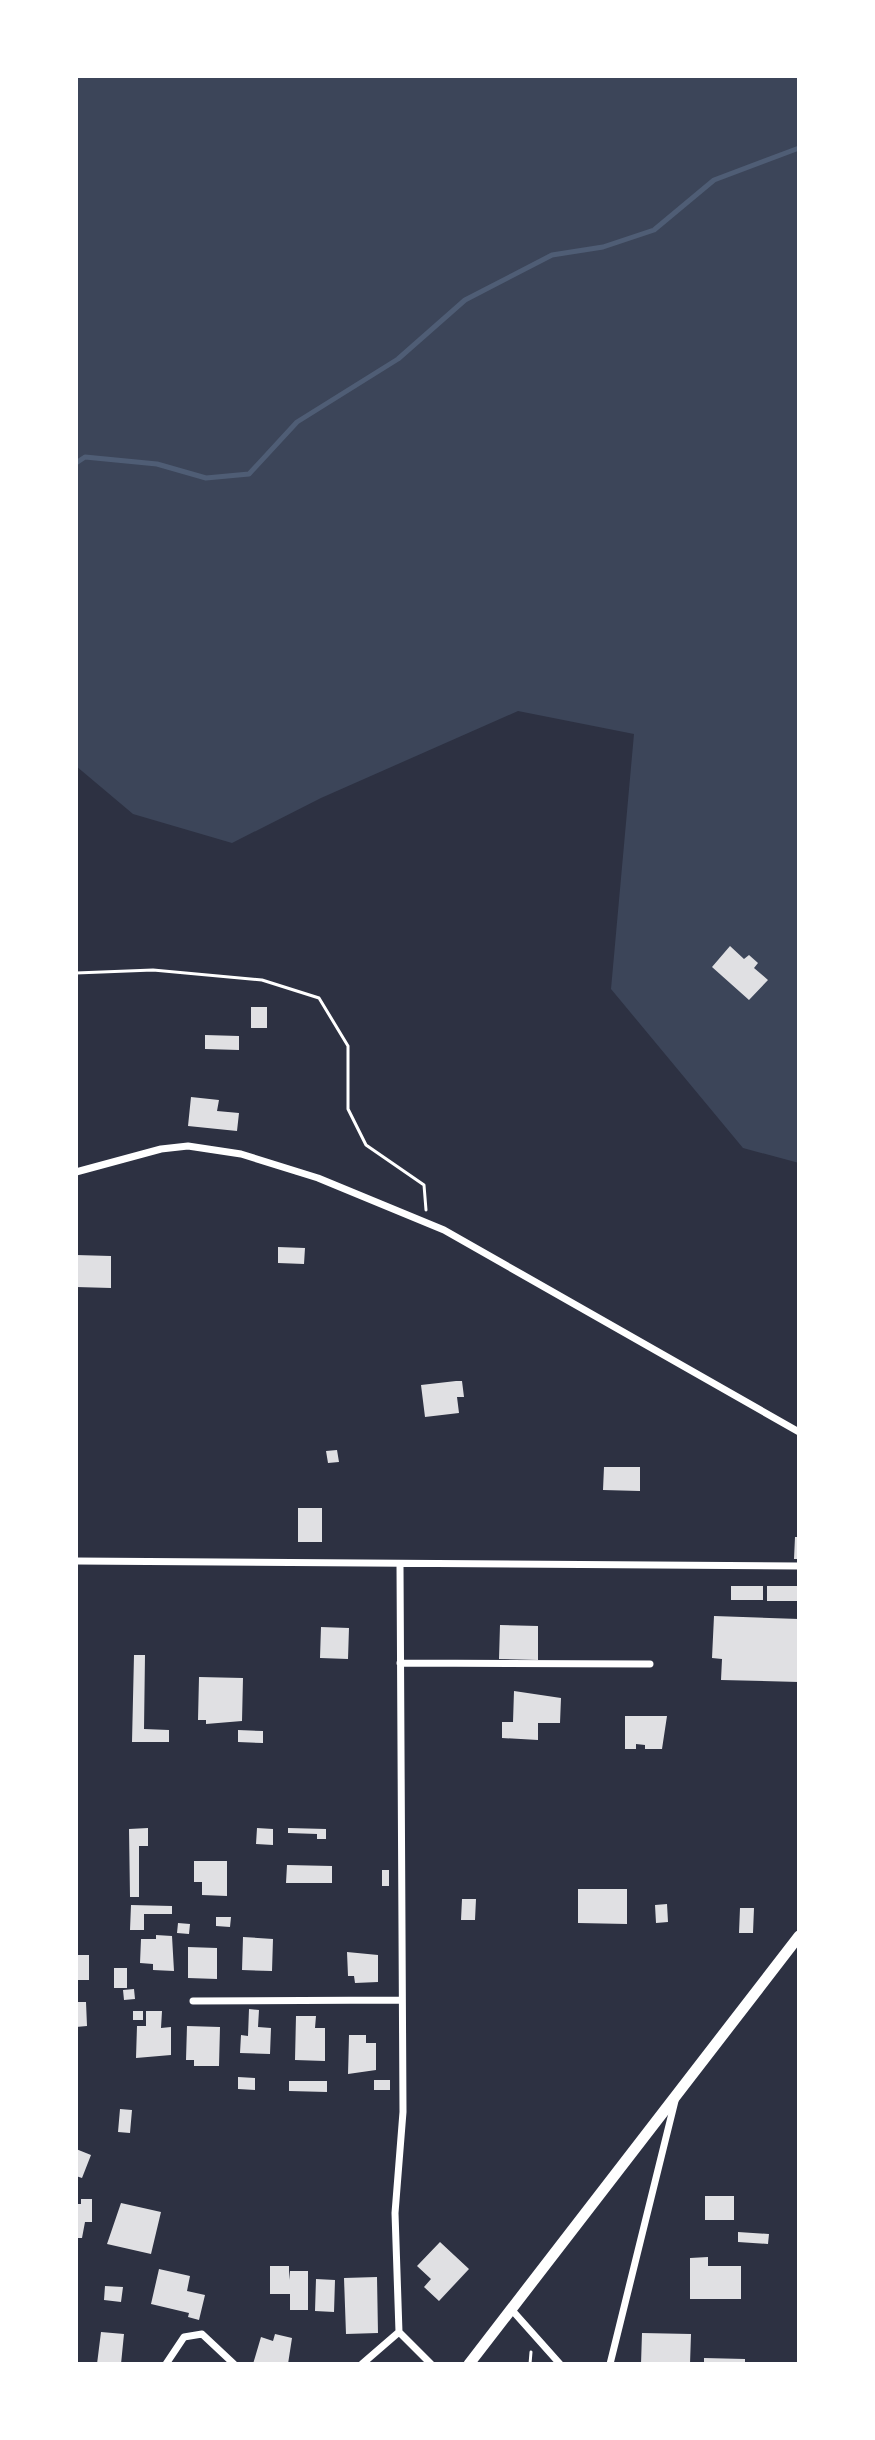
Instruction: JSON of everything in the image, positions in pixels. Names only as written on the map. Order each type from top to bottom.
[{"type":"main road","points":[[469,2364],[799,1936]]},
{"type":"street","points":[[76,1172],[161,1149],[217,1149],[318,1178],[427,1222],[799,1432]]},
{"type":"street","points":[[76,1561],[799,1566]]},
{"type":"street","points":[[400,1565],[399,2000],[403,2112],[395,2213],[399,2332],[431,2364]]},
{"type":"street","points":[[400,1663],[650,1664]]},
{"type":"street","points":[[193,2001],[399,2000]]},
{"type":"street","points":[[610,2364],[677,2091]]},
{"type":"street","points":[[511,2308],[560,2364]]},
{"type":"street","points":[[362,2364],[399,2332]]},
{"type":"street","points":[[166,2364],[184,2337],[202,2334],[234,2364]]},
{"type":"path","points":[[76,973],[153,970],[262,980],[319,998],[348,1046],[348,1109],[366,1145],[424,1185],[427,1222]]},
{"type":"shaded area","points":[[76,76],[799,76],[799,1163],[743,1148],[611,989],[634,734],[518,711],[321,798],[232,843],[133,814],[76,766]]},
{"type":"building","points":[[730,946],[744,959],[749,955],[758,963],[754,968],[768,980],[749,1000],[712,967]]},
{"type":"building","points":[[251,1007],[267,1007],[267,1028],[251,1028]]},
{"type":"building","points":[[205,1035],[239,1036],[239,1050],[205,1049]]},
{"type":"building","points":[[191,1097],[219,1100],[217,1111],[239,1113],[237,1131],[188,1126]]},
{"type":"building","points":[[278,1247],[305,1248],[304,1264],[278,1263]]},
{"type":"building","points":[[76,1255],[111,1256],[111,1288],[76,1287]]},
{"type":"building","points":[[462,1381],[464,1397],[457,1397],[459,1413],[425,1417],[421,1385]]},
{"type":"building","points":[[337,1450],[339,1462],[328,1463],[326,1451]]},
{"type":"building","points":[[604,1467],[640,1467],[640,1491],[603,1490]]},
{"type":"building","points":[[298,1508],[322,1508],[322,1542],[298,1542]]},
{"type":"building","points":[[795,1537],[799,1537],[799,1559],[794,1559]]},
{"type":"building","points":[[731,1586],[763,1586],[763,1600],[731,1600]]},
{"type":"building","points":[[767,1586],[799,1586],[799,1601],[767,1601]]},
{"type":"building","points":[[714,1616],[799,1619],[799,1682],[721,1680],[722,1659],[712,1658]]},
{"type":"building","points":[[500,1625],[538,1626],[538,1660],[499,1659]]},
{"type":"building","points":[[321,1627],[349,1628],[348,1659],[320,1658]]},
{"type":"building","points":[[134,1655],[145,1655],[144,1729],[169,1730],[169,1742],[132,1742]]},
{"type":"building","points":[[199,1677],[243,1678],[242,1721],[206,1724],[206,1720],[198,1720]]},
{"type":"building","points":[[514,1691],[561,1698],[560,1723],[538,1723],[538,1740],[502,1738],[502,1722],[513,1722]]},
{"type":"building","points":[[625,1716],[667,1716],[662,1749],[645,1749],[645,1745],[636,1744],[636,1749],[625,1749]]},
{"type":"building","points":[[238,1730],[263,1731],[263,1743],[238,1742]]},
{"type":"building","points":[[148,1828],[148,1846],[139,1846],[139,1897],[130,1897],[129,1829]]},
{"type":"building","points":[[257,1828],[273,1829],[273,1845],[256,1844]]},
{"type":"building","points":[[288,1828],[326,1829],[326,1839],[317,1839],[317,1834],[288,1833]]},
{"type":"building","points":[[194,1861],[227,1861],[227,1896],[202,1895],[202,1882],[194,1882]]},
{"type":"building","points":[[287,1865],[332,1866],[332,1883],[286,1883]]},
{"type":"building","points":[[382,1870],[389,1870],[389,1886],[382,1886]]},
{"type":"building","points":[[578,1889],[627,1889],[627,1924],[578,1923]]},
{"type":"building","points":[[462,1899],[476,1899],[475,1920],[461,1920]]},
{"type":"building","points":[[667,1904],[668,1922],[656,1923],[655,1905]]},
{"type":"building","points":[[131,1905],[172,1906],[172,1914],[144,1914],[144,1930],[130,1930]]},
{"type":"building","points":[[740,1908],[754,1908],[753,1933],[739,1933]]},
{"type":"building","points":[[216,1917],[231,1917],[230,1927],[216,1926]]},
{"type":"building","points":[[178,1923],[190,1924],[189,1934],[177,1933]]},
{"type":"building","points":[[156,1935],[172,1936],[174,1971],[153,1970],[153,1964],[140,1963],[141,1939],[156,1939]]},
{"type":"building","points":[[243,1937],[273,1939],[272,1971],[242,1970]]},
{"type":"building","points":[[188,1947],[217,1948],[217,1979],[188,1978]]},
{"type":"building","points":[[347,1952],[378,1955],[378,1982],[355,1983],[354,1976],[348,1976]]},
{"type":"building","points":[[76,1955],[89,1955],[89,1980],[76,1980]]},
{"type":"building","points":[[114,1968],[127,1968],[127,1988],[114,1988]]},
{"type":"building","points":[[134,1989],[135,1999],[124,2000],[123,1990]]},
{"type":"building","points":[[76,2002],[86,2002],[87,2026],[76,2027]]},
{"type":"building","points":[[249,2009],[259,2010],[258,2027],[271,2028],[270,2054],[240,2053],[241,2035],[248,2036]]},
{"type":"building","points":[[133,2011],[143,2011],[143,2020],[133,2020]]},
{"type":"building","points":[[146,2011],[162,2011],[161,2028],[171,2027],[171,2055],[136,2058],[137,2026],[146,2026]]},
{"type":"building","points":[[296,2016],[316,2016],[315,2028],[325,2028],[325,2061],[295,2060]]},
{"type":"building","points":[[187,2026],[220,2027],[219,2066],[194,2066],[194,2060],[186,2060]]},
{"type":"building","points":[[349,2035],[366,2035],[366,2043],[376,2043],[376,2070],[348,2074]]},
{"type":"building","points":[[238,2077],[255,2078],[255,2090],[238,2089]]},
{"type":"building","points":[[374,2080],[390,2080],[390,2090],[374,2090]]},
{"type":"building","points":[[289,2081],[327,2081],[327,2092],[289,2091]]},
{"type":"building","points":[[120,2109],[132,2110],[130,2133],[118,2132]]},
{"type":"building","points":[[76,2149],[91,2155],[82,2178],[76,2176]]},
{"type":"building","points":[[705,2196],[734,2196],[734,2220],[705,2220]]},
{"type":"building","points":[[81,2199],[92,2199],[92,2222],[85,2222],[82,2238],[76,2238],[76,2204],[81,2204]]},
{"type":"building","points":[[121,2203],[161,2212],[151,2254],[107,2244]]},
{"type":"building","points":[[738,2232],[769,2234],[768,2244],[738,2242]]},
{"type":"building","points":[[440,2242],[469,2269],[439,2301],[424,2287],[431,2279],[417,2266]]},
{"type":"building","points":[[708,2257],[708,2266],[741,2266],[741,2299],[690,2299],[690,2258]]},
{"type":"building","points":[[270,2266],[289,2266],[289,2280],[290,2271],[308,2271],[308,2310],[290,2310],[290,2294],[270,2294]]},
{"type":"building","points":[[159,2269],[190,2276],[187,2291],[205,2295],[199,2320],[188,2317],[189,2313],[151,2304]]},
{"type":"building","points":[[377,2277],[378,2333],[346,2334],[344,2278]]},
{"type":"building","points":[[316,2279],[335,2280],[334,2312],[315,2311]]},
{"type":"building","points":[[105,2286],[123,2287],[121,2302],[104,2300]]},
{"type":"building","points":[[101,2332],[124,2334],[121,2364],[97,2364]]},
{"type":"building","points":[[642,2333],[691,2334],[690,2364],[641,2364]]},
{"type":"building","points":[[275,2334],[292,2338],[288,2364],[253,2364],[261,2337],[273,2341]]},
{"type":"building","points":[[704,2358],[745,2359],[745,2364],[704,2364]]},
{"type":"waterway","points":[[76,463],[85,457],[157,464],[206,478],[249,474],[297,422],[398,359],[465,300],[552,255],[603,247],[654,230],[714,180],[799,148]]}]
